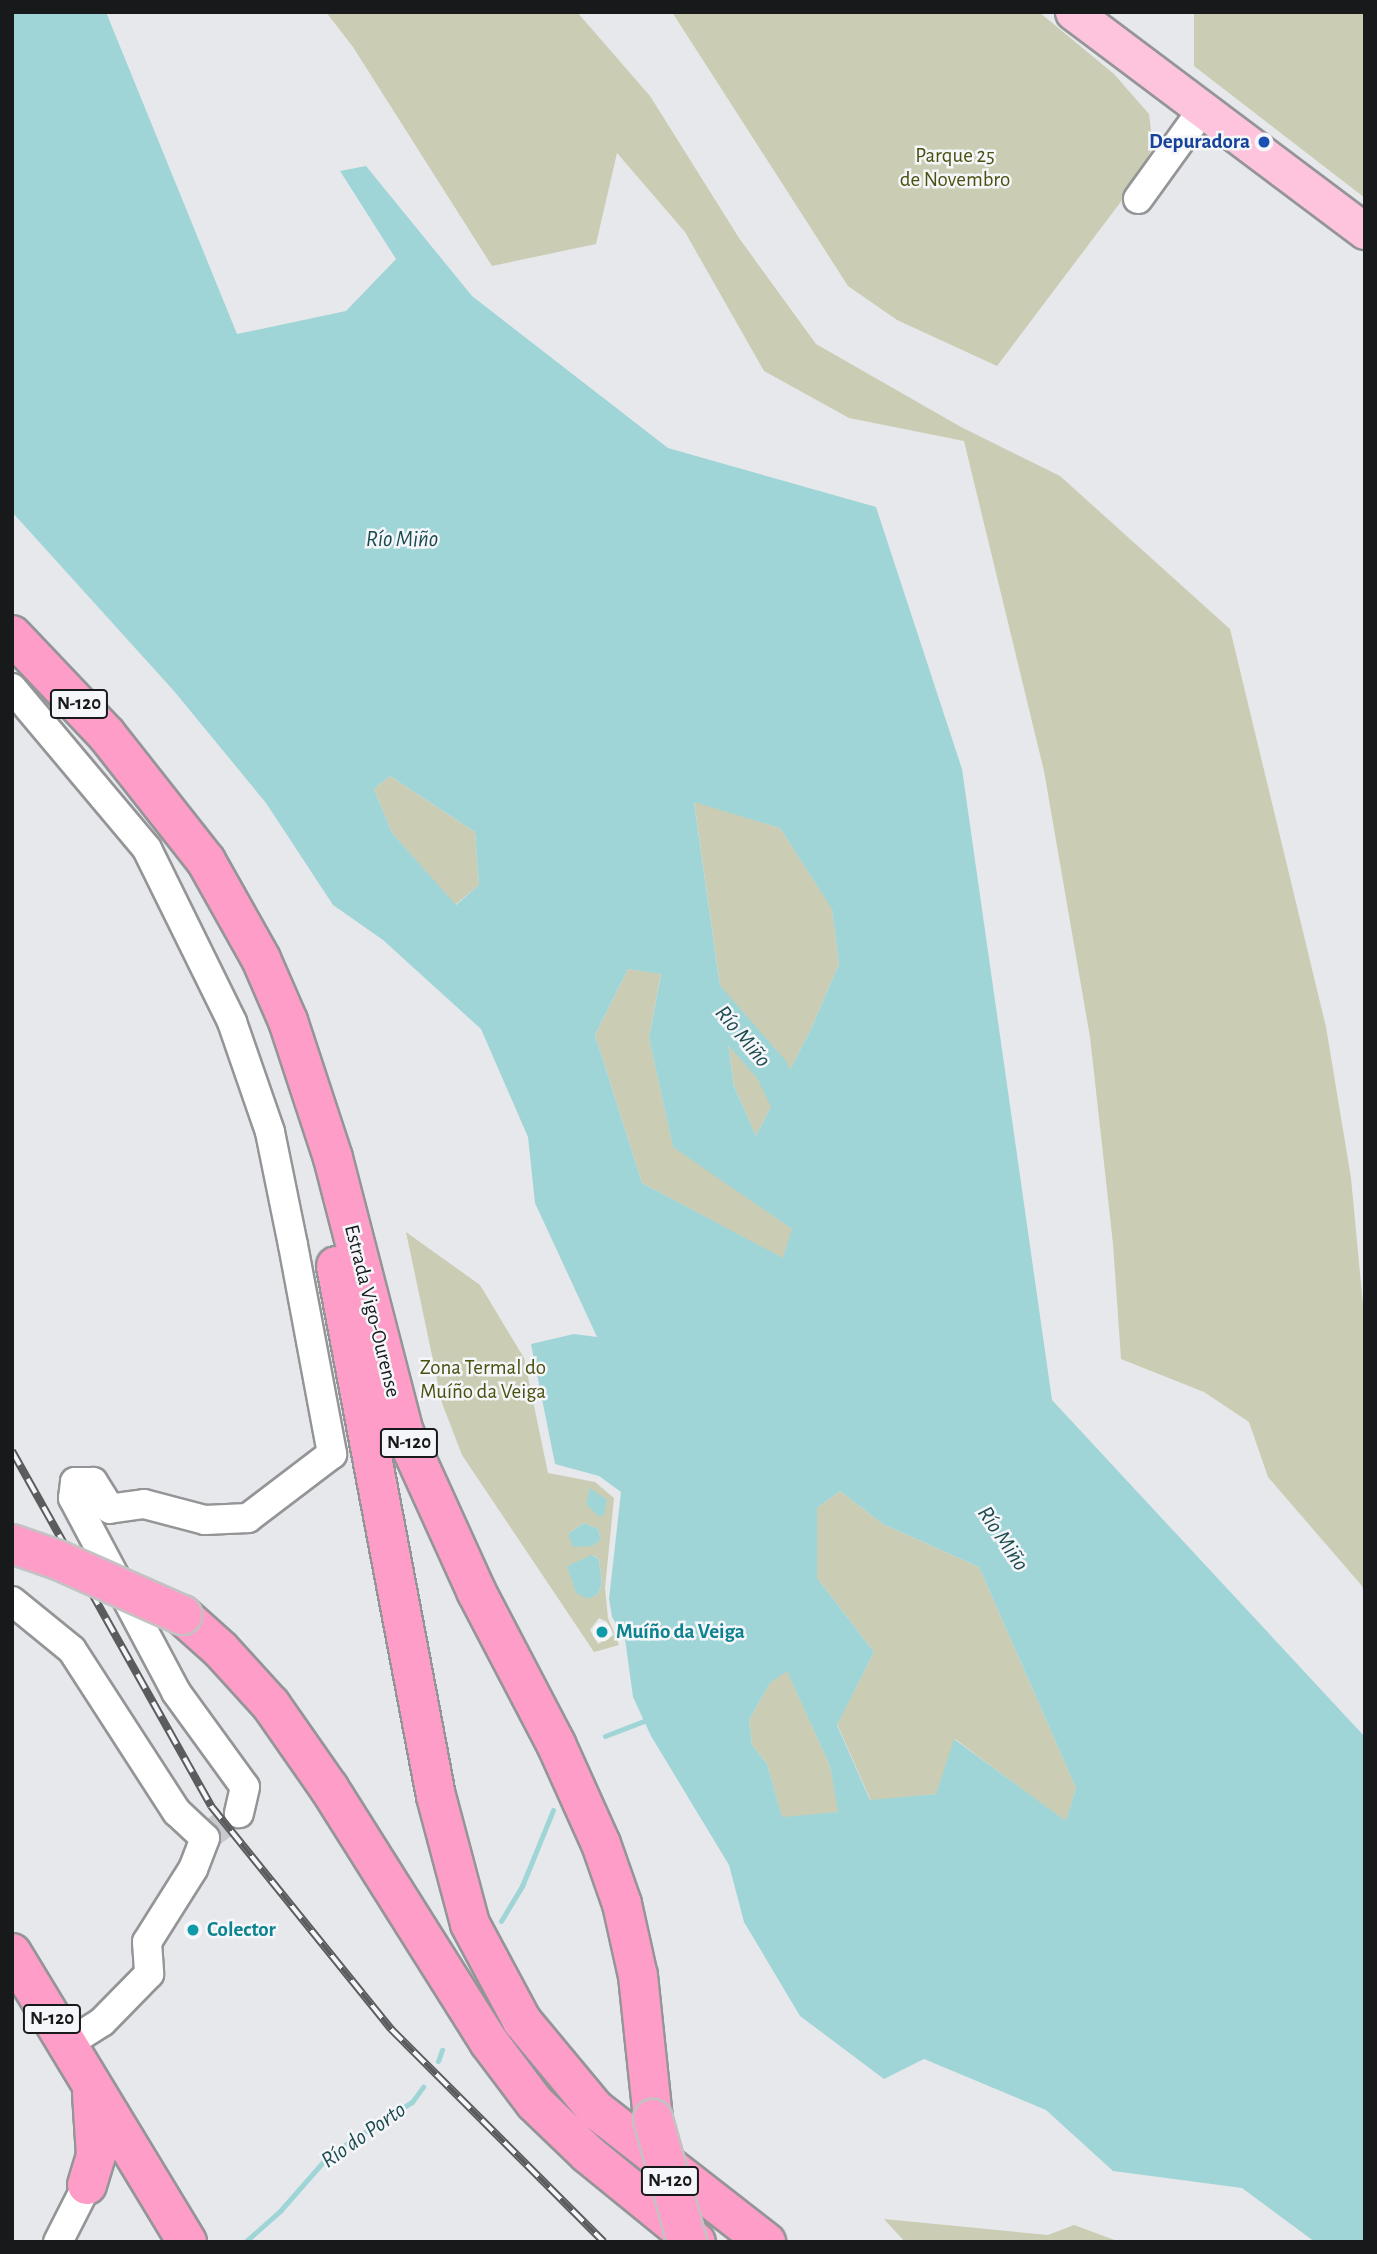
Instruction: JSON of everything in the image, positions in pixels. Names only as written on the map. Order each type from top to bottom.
[{"type":"highway","name":"Estrada Vigo-Ourense","points":[[12,635],[72,696],[206,861],[261,959],[288,1021],[333,1158],[404,1432],[475,1591],[561,1756],[601,1844],[622,1904],[638,1976],[653,2119]]},
{"type":"highway","points":[[140,777],[224,917],[267,1004],[298,1102],[321,1189],[436,1796],[470,1924],[522,2021],[595,2109],[766,2242]]},
{"type":"highway","points":[[12,1544],[58,1560],[182,1615],[221,1650],[271,1705],[328,1788],[489,2042],[535,2103],[588,2154],[696,2242]]},
{"type":"highway","name":"N-120","points":[[12,1953],[139,2168],[187,2242]]},
{"type":"highway","points":[[87,2185],[96,2156],[91,2085]]},
{"type":"highway","name":"N-120","points":[[653,2119],[676,2242]]},
{"type":"highway","name":"N-120","points":[[653,2119],[687,2242]]},
{"type":"highway","points":[[87,2185],[101,2169],[110,2164],[121,2162],[139,2168]]},
{"type":"main road","points":[[1073,12],[1365,231]]},
{"type":"street","points":[[1138,200],[1203,109]]},
{"type":"street","points":[[12,688],[147,849],[232,1022],[270,1132],[293,1245],[332,1454],[248,1518],[205,1520],[144,1504],[110,1510],[93,1482],[75,1482],[73,1498],[176,1692],[245,1787],[239,1812]]},
{"type":"street","points":[[12,1601],[72,1650],[177,1812],[205,1838],[193,1868],[147,1942],[149,1974],[103,2022],[67,2044]]},
{"type":"street","points":[[58,2242],[87,2185]]},
{"type":"green space","points":[[326,12],[577,12],[650,96],[739,238],[816,344],[961,427],[1060,476],[1230,629],[1326,1027],[1351,1178],[1365,1326],[1365,1595],[1362,1586],[1268,1477],[1249,1422],[1204,1392],[1121,1359],[1113,1244],[1090,1037],[1044,771],[964,441],[849,418],[764,371],[685,232],[617,153],[596,244],[492,266],[353,47]]},
{"type":"green space","name":"Parque 25 de Novembro","points":[[672,12],[1039,12],[1114,74],[1149,114],[1153,147],[1132,187],[997,366],[897,320],[848,286]]},
{"type":"green space","points":[[1194,12],[1365,12],[1365,198],[1194,66]]},
{"type":"green space","points":[[390,776],[475,832],[479,885],[455,905],[392,833],[374,789]]},
{"type":"green space","points":[[694,801],[780,828],[832,908],[839,964],[812,1027],[756,1136],[734,1086]]},
{"type":"green space","points":[[628,969],[661,973],[649,1038],[673,1146],[793,1229],[783,1259],[642,1183],[595,1035]]},
{"type":"green space","name":"Zona Termal do Muíño da Veiga","points":[[406,1232],[480,1285],[524,1358],[548,1473],[595,1482],[614,1498],[605,1588],[608,1618],[619,1645],[594,1652],[462,1455],[442,1403]],"holes":[[[584,1523],[598,1529],[601,1540],[568,1534]],[[593,1555],[599,1559],[602,1584],[598,1594],[588,1598]],[[599,1618],[607,1622],[614,1635],[598,1644],[590,1630]]]},
{"type":"green space","points":[[840,1491],[883,1524],[979,1567],[1076,1788],[1066,1822],[955,1739],[937,1794],[871,1801],[837,1724],[874,1652],[817,1578],[817,1508]]},
{"type":"green space","points":[[787,1670],[830,1766],[839,1812],[782,1818],[767,1764],[752,1745],[749,1720],[770,1683]]},
{"type":"green space","points":[[884,2219],[1048,2235],[1074,2225],[1120,2242],[905,2242]]},
{"type":"water","name":"Río Miño","points":[[12,12],[106,12],[237,334],[346,311],[396,259],[340,171],[366,166],[472,296],[668,448],[876,507],[962,769],[1052,1400],[1365,1737],[1365,2242],[1315,2242],[1242,2188],[1113,2171],[1046,2110],[924,2059],[884,2079],[800,2016],[744,1922],[729,1865],[651,1736],[633,1697],[625,1639],[612,1617],[609,1599],[621,1492],[599,1476],[555,1464],[531,1344],[574,1334],[597,1337],[535,1203],[528,1137],[481,1029],[383,940],[333,905],[266,803],[174,691],[12,512]],"holes":[[[390,776],[475,832],[479,885],[456,905],[392,833],[374,789]],[[694,802],[780,828],[832,909],[839,964],[812,1027],[756,1136],[734,1086]],[[628,969],[661,974],[649,1038],[673,1147],[792,1229],[783,1258],[642,1183],[595,1035]],[[840,1491],[883,1524],[979,1567],[1076,1788],[1066,1821],[954,1739],[936,1794],[870,1800],[837,1725],[874,1652],[817,1578],[817,1508]],[[787,1671],[830,1766],[838,1812],[782,1817],[767,1764],[752,1745],[749,1720],[770,1683]]]},
{"type":"water","points":[[590,1488],[607,1500],[604,1515],[598,1516],[586,1504]]},
{"type":"water","points":[[584,1523],[598,1529],[601,1540],[592,1546],[573,1547],[568,1534]]},
{"type":"water","points":[[592,1555],[599,1559],[602,1584],[598,1594],[588,1599],[576,1593],[567,1566]]},
{"type":"waterway","name":"Río Miño","points":[[695,982],[771,1069],[800,1131]]},
{"type":"waterway","name":"Río do Porto","points":[[605,1736],[644,1721]]},
{"type":"waterway","name":"Río do Porto","points":[[501,1921],[522,1886],[553,1810]]},
{"type":"waterway","name":"Río do Porto","points":[[438,2061],[442,2050]]},
{"type":"waterway","name":"Río do Porto","points":[[245,2242],[280,2211],[329,2155],[412,2102],[423,2087]]},
{"type":"tunnel","points":[[205,1838],[239,1813]]},
{"type":"railway","points":[[12,1451],[211,1806],[391,2029],[604,2242]]},
{"type":"place","name":"Depuradora","points":[[1264,142]]},
{"type":"place","name":"Muíño da Veiga","points":[[602,1632]]},
{"type":"place","name":"Colector","points":[[193,1930]]}]
